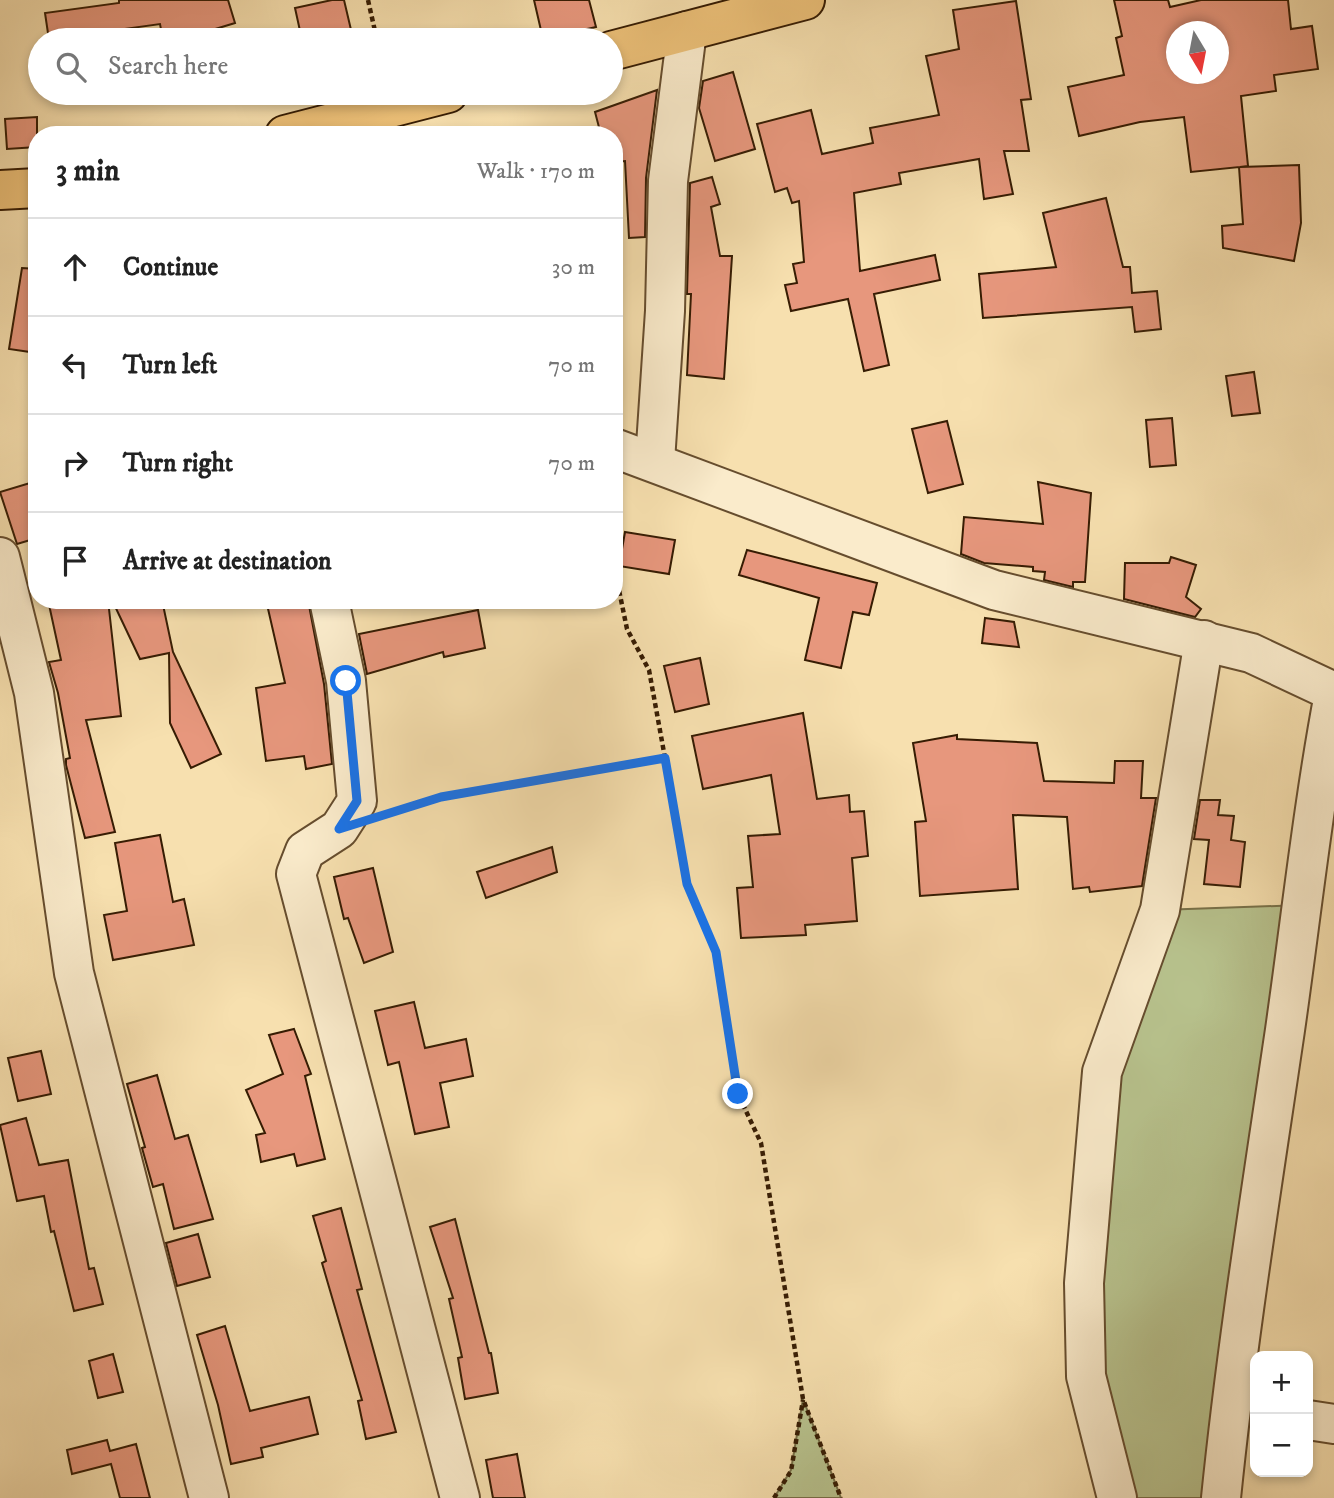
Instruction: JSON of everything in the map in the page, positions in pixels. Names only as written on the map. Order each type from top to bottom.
[{"type":"highway","points":[[623,48],[805,0]]},
{"type":"highway","points":[[320,126],[401,105]]},
{"type":"highway","points":[[0,190],[28,188]]},
{"type":"street","points":[[655,461],[666,311],[668,181],[687,31]]},
{"type":"street","points":[[623,451],[993,590],[1251,653],[1334,693],[1317,786],[1243,1411],[1221,1498]]},
{"type":"street","points":[[0,557],[34,693],[74,973],[209,1498]]},
{"type":"street","points":[[331,609],[350,714],[357,801],[339,829],[305,851],[296,874],[460,1498]]},
{"type":"street","points":[[1116,1498],[1086,1376],[1084,1283],[1102,1072],[1160,910],[1204,640]]},
{"type":"street","points":[[1313,1421],[1334,1424]]},
{"type":"path","points":[[368,0],[374,28]]},
{"type":"path","points":[[623,609],[627,629],[649,670],[687,884],[716,952],[738,1094],[761,1143],[803,1399],[841,1498]]},
{"type":"path","points":[[339,829],[441,797],[665,758]]},
{"type":"path","points":[[774,1498],[792,1471],[803,1399]]},
{"type":"green space","points":[[1302,905],[1221,1498],[1117,1498],[1084,1283],[1135,984],[1160,910]]},
{"type":"green space","points":[[803,1399],[841,1498],[774,1498],[791,1470]]},
{"type":"building","points":[[119,0],[228,0],[235,23],[219,28],[161,28],[160,24],[131,28],[47,28],[45,13],[119,3]]},
{"type":"building","points":[[344,0],[351,28],[299,28],[295,8]]},
{"type":"building","points":[[534,0],[589,0],[596,27],[540,28]]},
{"type":"building","points":[[1114,0],[1168,0],[1170,7],[1201,0],[1288,0],[1291,29],[1312,26],[1318,69],[1274,75],[1276,91],[1241,96],[1248,166],[1240,167],[1299,165],[1301,223],[1294,261],[1223,248],[1222,226],[1243,224],[1239,167],[1191,172],[1184,117],[1140,122],[1079,136],[1068,87],[1124,75],[1116,38],[1122,36]]},
{"type":"building","points":[[1016,1],[1031,99],[1021,100],[1029,151],[1004,151],[1013,194],[984,199],[979,159],[899,173],[901,184],[854,193],[860,271],[935,255],[940,280],[874,294],[889,365],[864,371],[848,299],[791,311],[785,285],[797,283],[793,264],[804,262],[799,201],[792,203],[787,188],[775,192],[757,124],[811,110],[822,154],[873,143],[870,128],[939,115],[926,56],[959,49],[953,10]]},
{"type":"building","points":[[733,72],[755,149],[715,161],[699,108],[703,81]]},
{"type":"building","points":[[657,90],[646,178],[645,237],[629,238],[623,126],[599,126],[595,112],[623,105],[623,102]]},
{"type":"building","points":[[37,117],[37,126],[28,126],[28,148],[7,149],[5,119]]},
{"type":"building","points":[[712,177],[720,204],[711,207],[720,256],[732,256],[724,379],[687,375],[691,294],[687,294],[690,183]]},
{"type":"building","points":[[1106,198],[1123,267],[1130,267],[1132,293],[1157,291],[1161,329],[1135,332],[1132,307],[983,318],[979,274],[1056,267],[1043,213]]},
{"type":"building","points":[[22,268],[28,268],[28,352],[9,349]]},
{"type":"building","points":[[1254,372],[1260,413],[1232,416],[1226,376]]},
{"type":"building","points":[[1172,418],[1176,465],[1150,467],[1146,420]]},
{"type":"building","points":[[947,421],[963,484],[928,493],[912,429]]},
{"type":"building","points":[[1038,482],[1091,493],[1085,582],[1073,582],[1073,587],[1044,580],[1045,572],[1033,571],[1033,567],[984,563],[961,554],[964,517],[1043,524]]},
{"type":"building","points":[[28,484],[28,541],[17,544],[0,492]]},
{"type":"building","points":[[625,532],[675,540],[669,574],[623,567]]},
{"type":"building","points":[[747,550],[877,583],[869,615],[853,612],[841,668],[805,660],[819,598],[739,575]]},
{"type":"building","points":[[1171,557],[1196,565],[1186,597],[1201,609],[1195,617],[1124,599],[1125,563],[1169,563]]},
{"type":"building","points":[[50,609],[109,609],[121,716],[86,720],[115,832],[85,838],[66,765],[66,759],[70,758],[58,693],[49,662],[61,660]]},
{"type":"building","points":[[116,609],[164,609],[173,652],[221,754],[191,768],[170,723],[169,653],[140,659]]},
{"type":"building","points":[[268,609],[310,609],[324,684],[332,764],[306,769],[304,756],[266,761],[256,688],[285,683]]},
{"type":"building","points":[[478,610],[485,648],[444,657],[443,652],[367,674],[359,634]]},
{"type":"building","points":[[985,618],[1014,622],[1019,647],[982,643]]},
{"type":"building","points":[[700,658],[709,704],[675,712],[664,666]]},
{"type":"building","points":[[803,713],[817,799],[849,795],[850,812],[864,811],[868,856],[852,858],[857,921],[805,925],[806,935],[741,938],[737,888],[753,887],[748,836],[780,834],[771,775],[703,789],[692,736]]},
{"type":"building","points":[[957,735],[957,739],[1037,743],[1044,781],[1114,783],[1115,761],[1143,761],[1141,798],[1156,798],[1142,886],[1090,892],[1089,887],[1073,889],[1067,817],[1013,815],[1018,889],[920,896],[915,822],[926,821],[913,743]]},
{"type":"building","points":[[1200,800],[1220,800],[1218,815],[1234,816],[1231,840],[1245,842],[1240,887],[1204,884],[1209,840],[1194,839]]},
{"type":"building","points":[[160,835],[173,902],[184,899],[194,945],[113,960],[104,915],[127,911],[115,843]]},
{"type":"building","points":[[552,847],[557,872],[486,898],[477,872]]},
{"type":"building","points":[[373,868],[393,952],[364,963],[348,918],[344,919],[334,877]]},
{"type":"building","points":[[414,1002],[425,1048],[466,1039],[473,1076],[440,1083],[449,1127],[415,1134],[399,1062],[388,1065],[375,1011]]},
{"type":"building","points":[[294,1029],[311,1074],[305,1076],[325,1159],[297,1166],[294,1154],[261,1162],[256,1135],[265,1133],[246,1090],[283,1074],[269,1035]]},
{"type":"building","points":[[41,1051],[51,1094],[18,1101],[8,1058]]},
{"type":"building","points":[[157,1075],[175,1139],[188,1135],[213,1219],[174,1229],[163,1184],[153,1187],[127,1084]]},
{"type":"building","points":[[26,1118],[39,1165],[68,1160],[89,1269],[94,1268],[103,1304],[74,1311],[54,1231],[51,1232],[44,1196],[17,1201],[0,1125]]},
{"type":"building","points":[[341,1208],[362,1289],[357,1290],[396,1432],[366,1439],[358,1401],[362,1400],[322,1263],[326,1261],[313,1216]]},
{"type":"building","points":[[455,1219],[491,1353],[498,1393],[465,1399],[458,1358],[462,1357],[449,1299],[453,1298],[430,1227]]},
{"type":"building","points":[[198,1234],[210,1277],[177,1286],[166,1243]]},
{"type":"building","points":[[225,1326],[250,1411],[309,1397],[318,1434],[261,1448],[263,1457],[231,1464],[218,1405],[197,1335]]},
{"type":"building","points":[[113,1354],[123,1392],[98,1398],[89,1361]]},
{"type":"building","points":[[107,1440],[110,1451],[136,1444],[150,1498],[120,1498],[111,1464],[72,1474],[67,1450]]},
{"type":"building","points":[[517,1454],[525,1498],[493,1498],[486,1460]]},
{"type":"route","points":[[346,681],[357,801],[339,829],[441,797],[665,758],[687,884],[716,952],[738,1094]]}]
